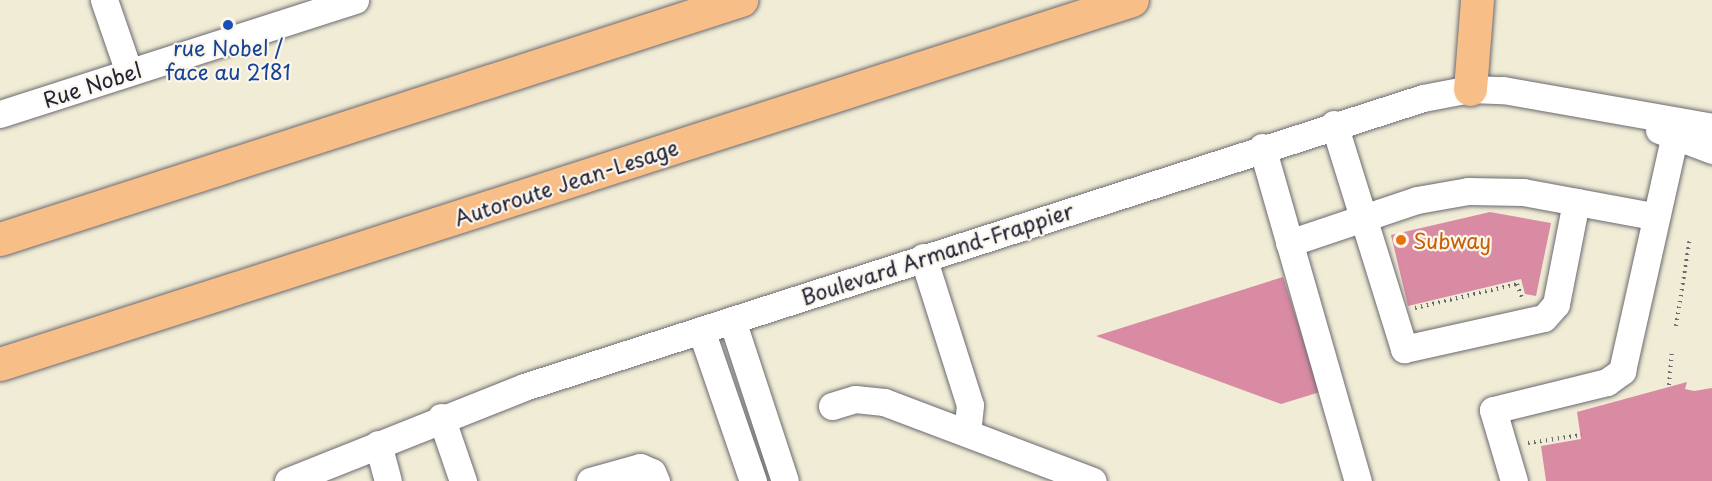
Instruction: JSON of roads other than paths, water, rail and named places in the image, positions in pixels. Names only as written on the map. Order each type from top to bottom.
[{"type":"highway","points":[[0,239],[741,0]]},
{"type":"highway","name":"Autoroute Jean-Lesage","points":[[0,364],[1132,0]]},
{"type":"highway","points":[[1470,89],[1477,0]]},
{"type":"street","points":[[104,0],[129,72]]},
{"type":"street","name":"Rue Nobel","points":[[0,114],[355,0]]},
{"type":"street","name":"Boulevard Armand-Frappier","points":[[288,481],[441,417],[701,330],[1334,124],[1470,89],[1599,106],[1676,128],[1712,150]]},
{"type":"street","points":[[1334,124],[1359,220],[1404,349],[1544,318],[1556,304],[1576,201]]},
{"type":"street","name":"Boulevard Armand-Frappier","points":[[1676,128],[1712,127]]},
{"type":"street","points":[[1514,481],[1493,410],[1607,382],[1622,371],[1653,216],[1676,128]]},
{"type":"street","points":[[1262,147],[1358,481]]},
{"type":"street","points":[[1289,243],[1417,200],[1468,191],[1523,192],[1653,216]]},
{"type":"street","points":[[923,257],[970,405],[967,433]]},
{"type":"street","points":[[732,320],[785,481]]},
{"type":"street","points":[[701,330],[753,481]]},
{"type":"street","points":[[832,406],[872,399],[1093,481]]},
{"type":"street","points":[[441,417],[463,481]]},
{"type":"street","points":[[378,444],[388,481]]},
{"type":"street","points":[[590,481],[640,467],[652,472],[656,481]]},
{"type":"place","name":"rue Nobel / face au 2181","points":[[228,25]]},
{"type":"place","name":"Subway","points":[[1401,240]]}]
